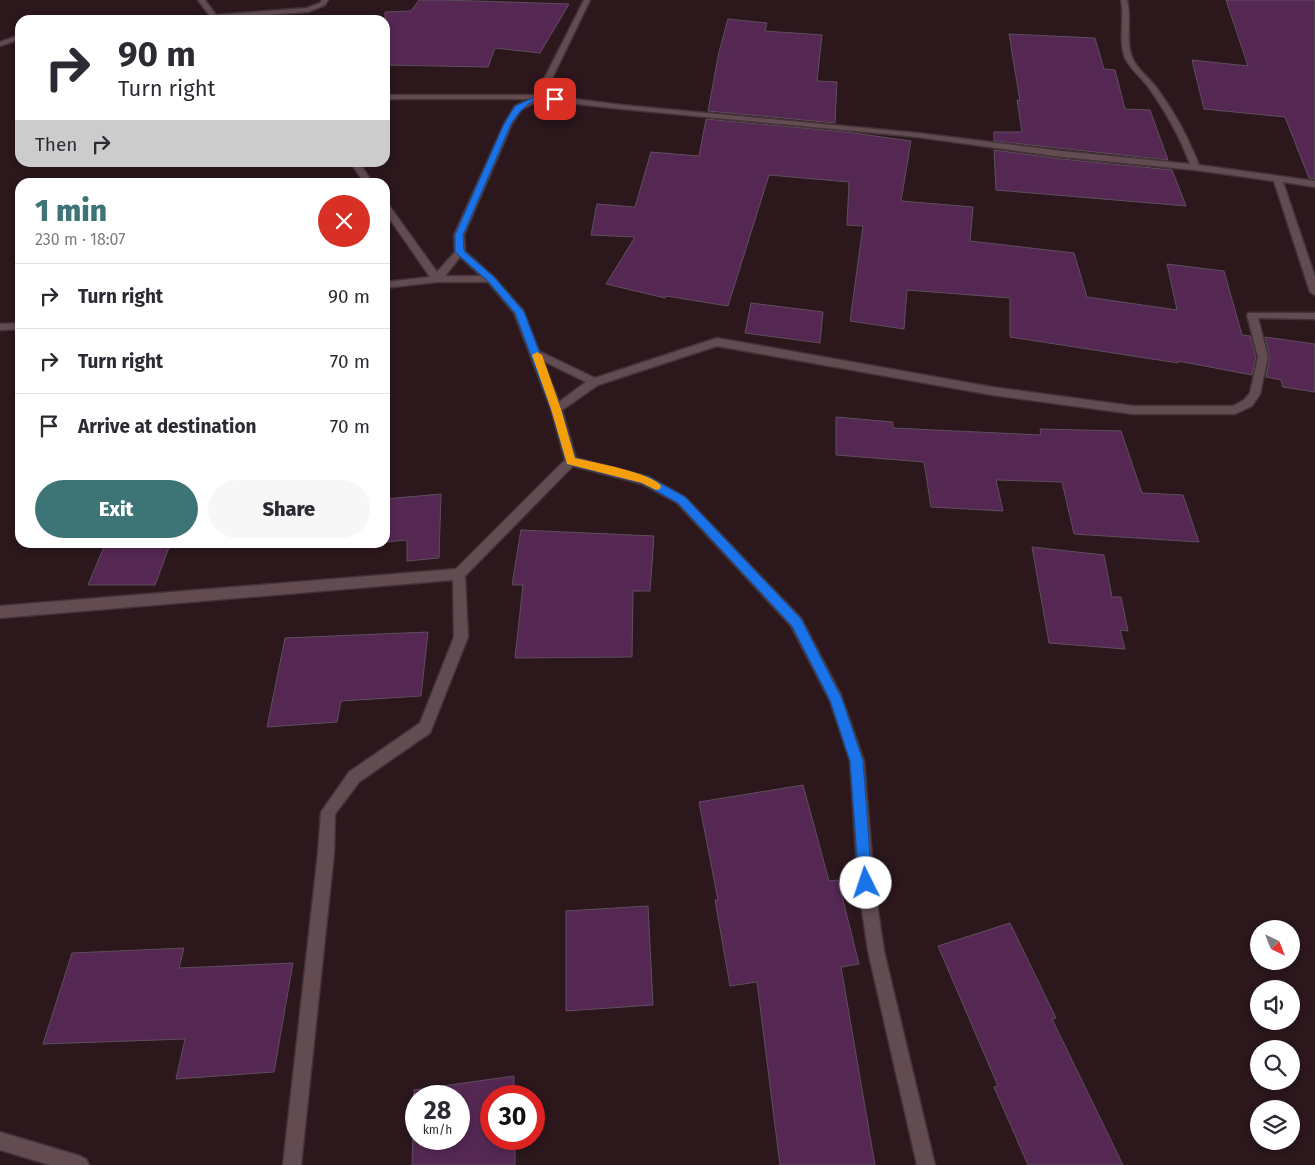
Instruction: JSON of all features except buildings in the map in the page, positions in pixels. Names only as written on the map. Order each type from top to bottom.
[{"type":"street","points":[[201,0],[214,15]]},
{"type":"street","points":[[251,15],[308,10],[323,4],[325,0]]},
{"type":"street","points":[[437,280],[460,252],[459,235],[508,124],[518,108],[539,97],[587,0]]},
{"type":"street","points":[[1124,0],[1127,10],[1127,50],[1130,61],[1144,76],[1183,134],[1195,167]]},
{"type":"street","points":[[0,35],[15,36]]},
{"type":"street","points":[[0,44],[15,38]]},
{"type":"street","points":[[390,97],[539,97],[631,108],[917,134],[1062,154],[1195,167],[1315,184]]},
{"type":"street","points":[[358,167],[365,178]]},
{"type":"street","points":[[1278,179],[1315,292]]},
{"type":"street","points":[[390,213],[437,280]]},
{"type":"street","points":[[460,252],[491,279],[519,312],[537,354],[571,461]]},
{"type":"street","points":[[390,285],[437,280],[491,279]]},
{"type":"street","points":[[556,409],[594,382],[717,342],[992,391],[1133,410],[1235,410],[1248,403],[1255,394],[1263,357],[1252,315],[1315,316]]},
{"type":"street","points":[[0,327],[15,326]]},
{"type":"street","points":[[537,354],[594,382]]},
{"type":"street","points":[[0,612],[459,574],[571,461]]},
{"type":"street","points":[[571,461],[645,480],[682,500],[796,622],[836,699],[857,761],[866,883],[876,952],[926,1165]]},
{"type":"street","points":[[292,1165],[325,862],[328,812],[354,777],[425,728],[461,637],[459,574]]},
{"type":"street","points":[[0,1142],[80,1165]]},
{"type":"slow traffic","points":[[537,355],[556,409],[571,461],[645,480],[656,486]]},
{"type":"route","points":[[555,99],[539,97],[518,108],[508,124],[459,235],[460,252],[491,279],[519,312],[537,354],[571,461],[645,480],[682,500],[796,622],[836,699],[857,761],[866,883]]}]
